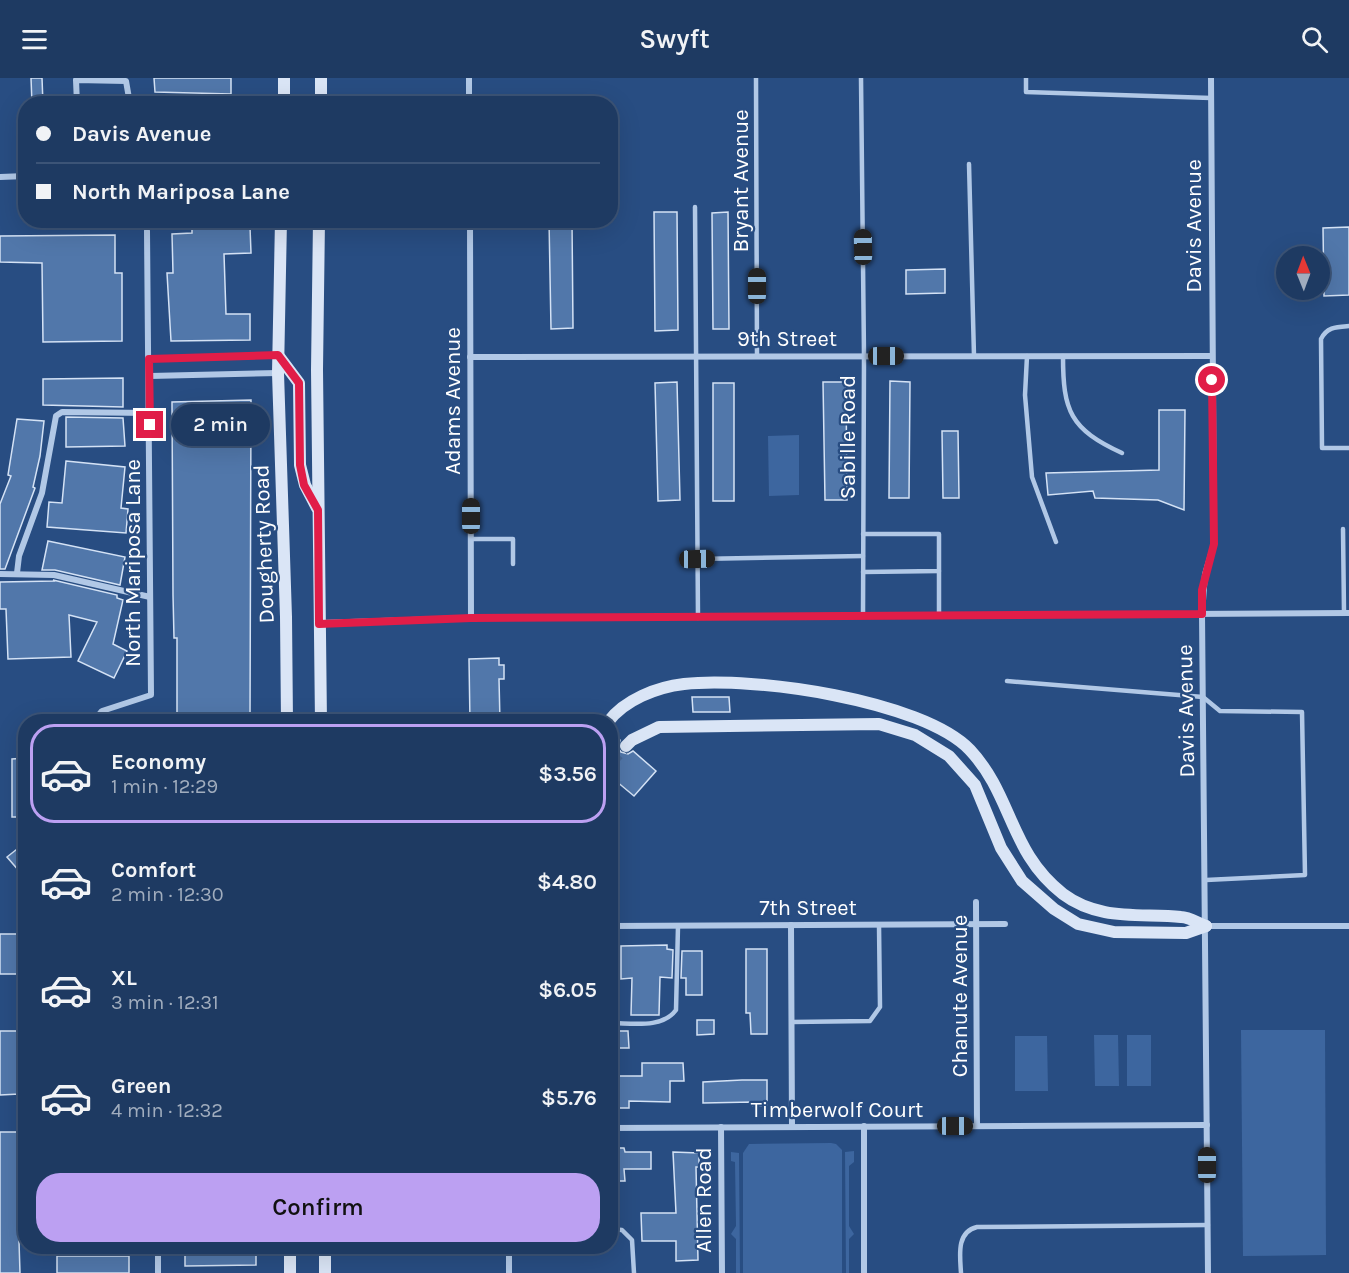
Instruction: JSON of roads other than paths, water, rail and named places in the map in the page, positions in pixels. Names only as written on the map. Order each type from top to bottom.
[{"type":"street","points":[[284,78],[284,96]]},
{"type":"street","points":[[321,78],[321,96]]},
{"type":"street","points":[[469,78],[469,96]]},
{"type":"street","name":"Davis Avenue","points":[[1208,1273],[1202,590],[1214,544],[1211,78]]},
{"type":"street","points":[[77,96],[76,80],[126,81],[129,96]]},
{"type":"street","points":[[0,177],[18,176]]},
{"type":"street","name":"Dougherty Road","points":[[281,228],[278,373],[287,714]]},
{"type":"street","points":[[319,228],[318,510],[321,714]]},
{"type":"street","name":"Adams Avenue","points":[[470,228],[471,618]]},
{"type":"street","name":"North Mariposa Lane","points":[[100,714],[102,711],[151,695],[147,231]]},
{"type":"street","points":[[149,359],[278,355],[299,383],[300,465],[304,485],[318,510]]},
{"type":"street","name":"9th Street","points":[[470,357],[1212,356]]},
{"type":"street","points":[[150,376],[278,373]]},
{"type":"street","points":[[17,573],[19,556],[42,494],[56,416],[62,412],[150,413]]},
{"type":"street","points":[[0,574],[54,575],[150,597]]},
{"type":"street","points":[[319,624],[471,618],[1347,613]]},
{"type":"street","points":[[618,714],[638,697],[684,684],[770,684],[903,712],[939,726],[969,750],[992,780],[1016,836],[1036,868],[1064,895],[1104,913],[1137,917],[1183,917],[1206,926]]},
{"type":"street","points":[[626,746],[632,740],[659,727],[879,724],[915,735],[949,756],[975,785],[1001,848],[1022,881],[1054,909],[1078,924],[1114,932],[1186,933],[1206,926],[1349,926]]},
{"type":"street","name":"Chanute Avenue","points":[[976,903],[977,1126]]},
{"type":"street","name":"7th Street","points":[[618,926],[1005,924]]},
{"type":"street","points":[[791,925],[792,1127]]},
{"type":"street","name":"Timberwolf Court","points":[[618,1128],[1207,1125]]},
{"type":"street","points":[[864,1126],[864,1273]]},
{"type":"street","name":"Allen Road","points":[[721,1127],[722,1273]]},
{"type":"street","points":[[158,1254],[158,1273]]},
{"type":"street","points":[[290,1254],[290,1273]]},
{"type":"street","points":[[325,1254],[325,1273]]},
{"type":"street","points":[[509,1254],[509,1273]]},
{"type":"lane","name":"Bryant Avenue","points":[[756,78],[757,356]]},
{"type":"lane","name":"Sabille Road","points":[[861,78],[864,357],[863,616]]},
{"type":"lane","points":[[1026,78],[1026,92],[1211,98]]},
{"type":"lane","points":[[969,164],[974,356]]},
{"type":"lane","points":[[695,207],[698,618]]},
{"type":"lane","points":[[1349,327],[1335,327],[1325,332],[1321,339],[1322,448],[1349,448]]},
{"type":"lane","points":[[1027,356],[1025,395],[1032,477],[1056,542]]},
{"type":"lane","points":[[1063,356],[1063,393],[1083,431],[1100,443],[1122,453]]},
{"type":"lane","points":[[1343,529],[1347,613]]},
{"type":"lane","points":[[864,534],[939,534],[939,615]]},
{"type":"lane","points":[[471,539],[513,538],[513,564]]},
{"type":"lane","points":[[697,559],[863,556]]},
{"type":"lane","points":[[863,572],[939,571]]},
{"type":"lane","points":[[1007,681],[1203,697],[1220,711],[1302,712],[1305,875],[1206,880]]},
{"type":"lane","points":[[792,1022],[870,1020],[880,1007],[879,925]]},
{"type":"lane","points":[[618,1023],[659,1023],[672,1016],[676,1010],[678,926]]},
{"type":"lane","points":[[961,1273],[962,1238],[966,1232],[978,1227],[1208,1225]]},
{"type":"lane","points":[[618,1230],[622,1230],[632,1240],[634,1273]]},
{"type":"tunnel","points":[[618,754],[626,746]]}]
